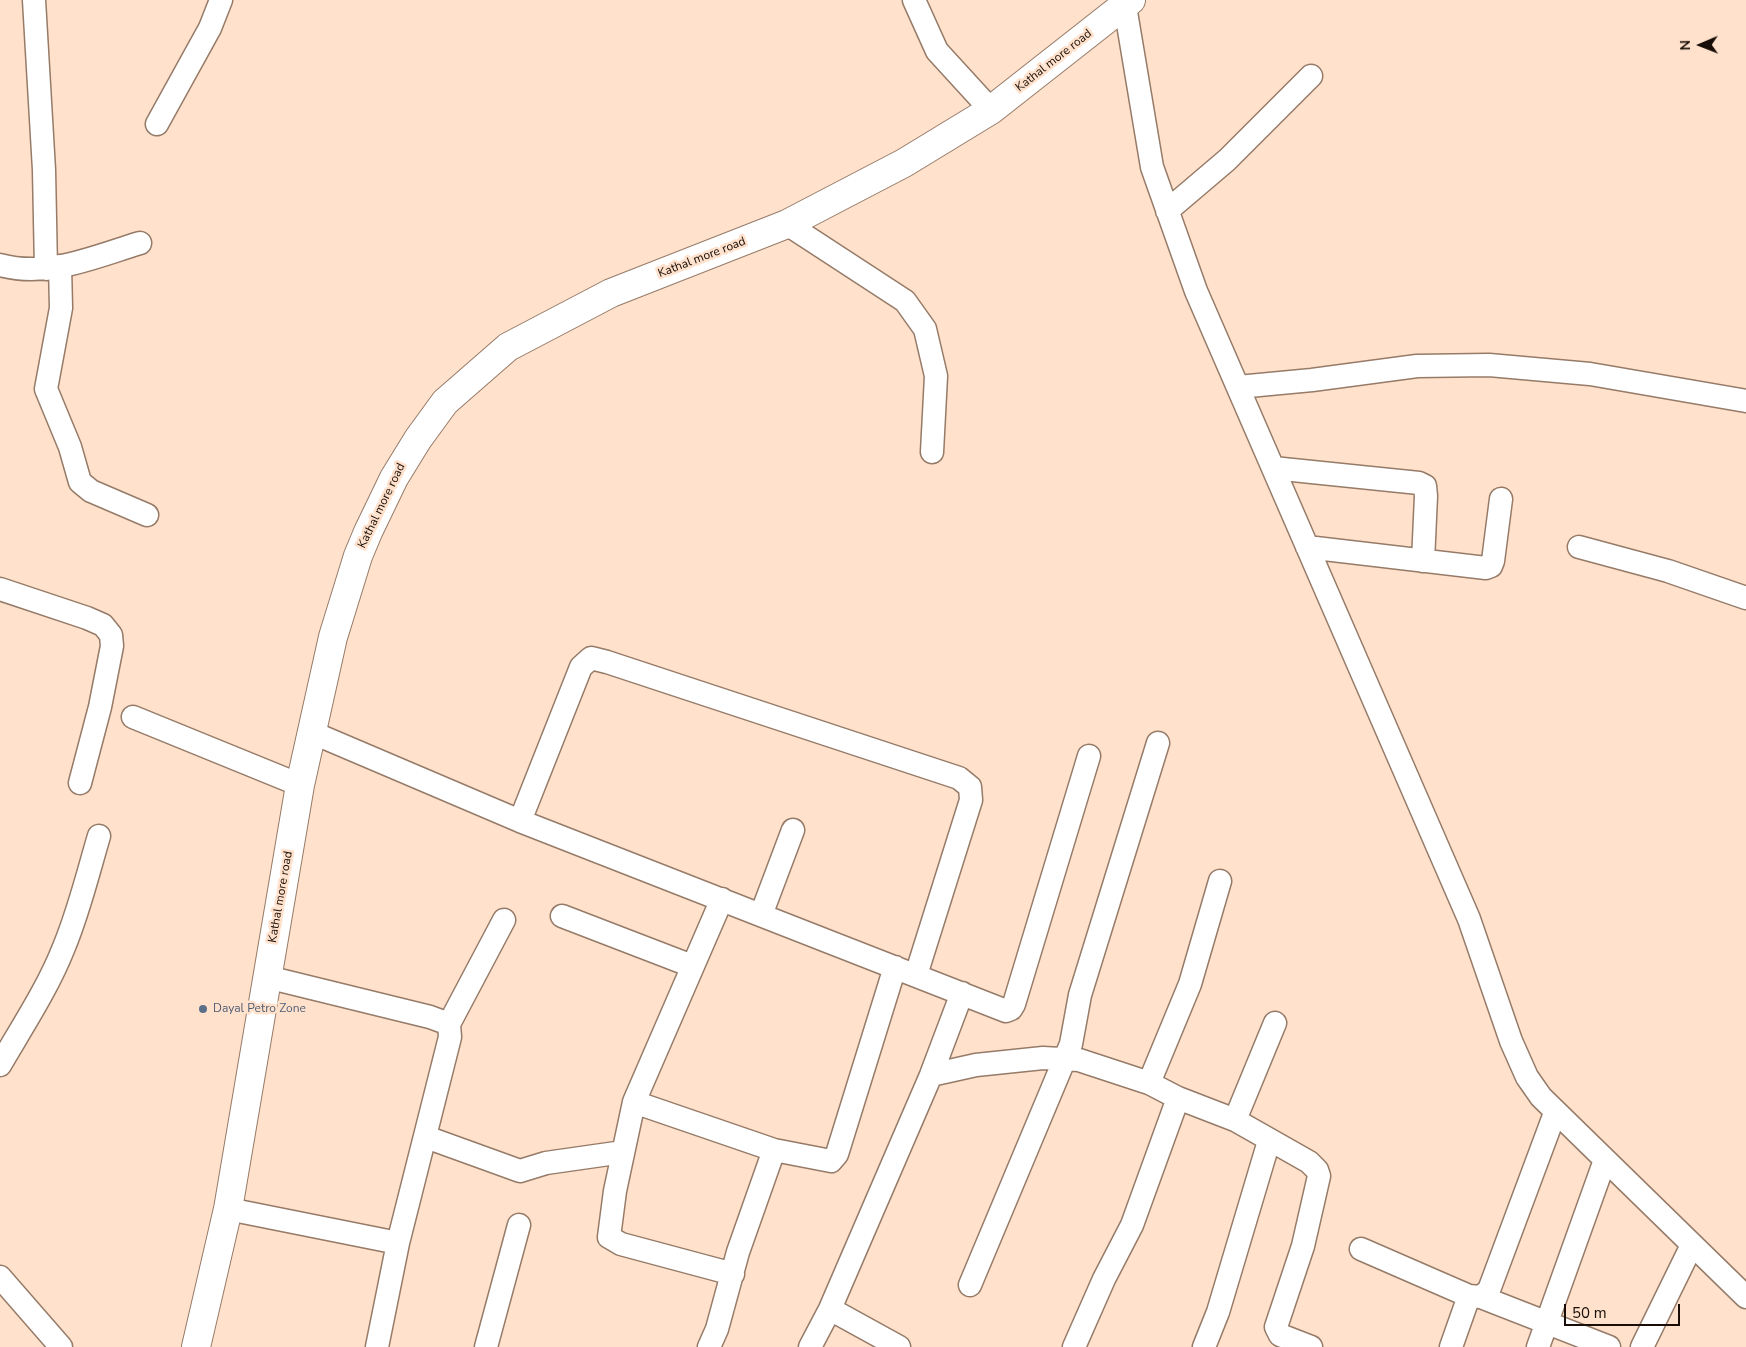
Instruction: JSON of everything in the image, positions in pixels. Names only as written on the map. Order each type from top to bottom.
[{"type":"main road","name":"Kathal more road","points":[[196,1347],[228,1209],[300,784],[332,637],[358,556],[394,478],[418,439],[445,402],[508,347],[603,298],[787,224],[904,163],[991,110],[1128,3]]},
{"type":"street","points":[[34,0],[44,170],[53,268],[61,308],[46,383],[49,399],[70,447],[80,482],[90,491],[147,515]]},
{"type":"street","points":[[157,124],[210,28],[221,0]]},
{"type":"street","points":[[914,0],[937,51],[991,110]]},
{"type":"street","points":[[1128,3],[1152,167],[1196,291],[1469,919],[1511,1041],[1527,1077],[1555,1113],[1746,1297]]},
{"type":"street","points":[[1167,211],[1227,160],[1311,76]]},
{"type":"street","points":[[787,224],[905,301],[925,329],[936,376],[932,452]]},
{"type":"street","points":[[0,264],[37,271],[140,243]]},
{"type":"street","points":[[1238,388],[1417,366],[1489,365],[1590,374],[1746,401]]},
{"type":"street","points":[[1273,468],[1419,482],[1425,486],[1426,496],[1423,561]]},
{"type":"street","points":[[1308,547],[1486,568],[1491,566],[1501,499]]},
{"type":"street","points":[[1579,546],[1668,571],[1746,598]]},
{"type":"street","points":[[0,589],[87,618],[103,625],[111,635],[112,646],[102,698],[80,783]]},
{"type":"street","points":[[520,821],[581,667],[591,658],[959,778],[970,786],[971,800],[916,975]]},
{"type":"street","points":[[133,717],[300,784]]},
{"type":"street","points":[[311,732],[520,821],[1006,1011],[1011,1009],[1014,1004],[1088,756]]},
{"type":"street","points":[[970,1285],[1066,1060],[1071,1044],[1080,995],[1158,742]]},
{"type":"street","points":[[761,915],[793,830]]},
{"type":"street","points":[[0,1065],[52,974],[64,948],[78,909],[99,836]]},
{"type":"street","points":[[1149,1083],[1190,984],[1220,881]]},
{"type":"street","points":[[722,899],[634,1102],[615,1191],[610,1237],[621,1244],[733,1274]]},
{"type":"street","points":[[562,916],[692,966]]},
{"type":"street","points":[[376,1347],[398,1243],[450,1037],[449,1024],[504,920]]},
{"type":"street","points":[[634,1102],[774,1150],[831,1161],[837,1154],[895,967]]},
{"type":"street","points":[[268,977],[430,1017],[449,1024]]},
{"type":"street","points":[[810,1347],[830,1309],[930,1075],[962,993]]},
{"type":"street","points":[[1235,1120],[1275,1023]]},
{"type":"street","points":[[930,1075],[986,1064],[1043,1058],[1079,1060],[1149,1083],[1178,1098],[1235,1120],[1269,1141],[1310,1162],[1319,1172],[1303,1246],[1276,1322],[1277,1332],[1280,1335],[1311,1347]]},
{"type":"street","points":[[1074,1347],[1104,1279],[1132,1224],[1178,1098]]},
{"type":"street","points":[[1451,1347],[1475,1296],[1489,1290],[1555,1113]]},
{"type":"street","points":[[426,1137],[520,1171],[546,1164],[623,1152]]},
{"type":"street","points":[[1204,1347],[1218,1312],[1269,1141]]},
{"type":"street","points":[[709,1347],[718,1329],[733,1274],[774,1150]]},
{"type":"street","points":[[1538,1347],[1605,1160]]},
{"type":"street","points":[[228,1209],[398,1243]]},
{"type":"street","points":[[486,1347],[519,1225]]},
{"type":"street","points":[[1642,1347],[1692,1245]]},
{"type":"street","points":[[1361,1249],[1475,1296],[1609,1347]]},
{"type":"street","points":[[0,1277],[46,1346]]},
{"type":"street","points":[[0,1301],[46,1346]]},
{"type":"street","points":[[830,1309],[898,1347]]},
{"type":"place","name":"Dayal Petro Zone","points":[[203,1009]]}]
